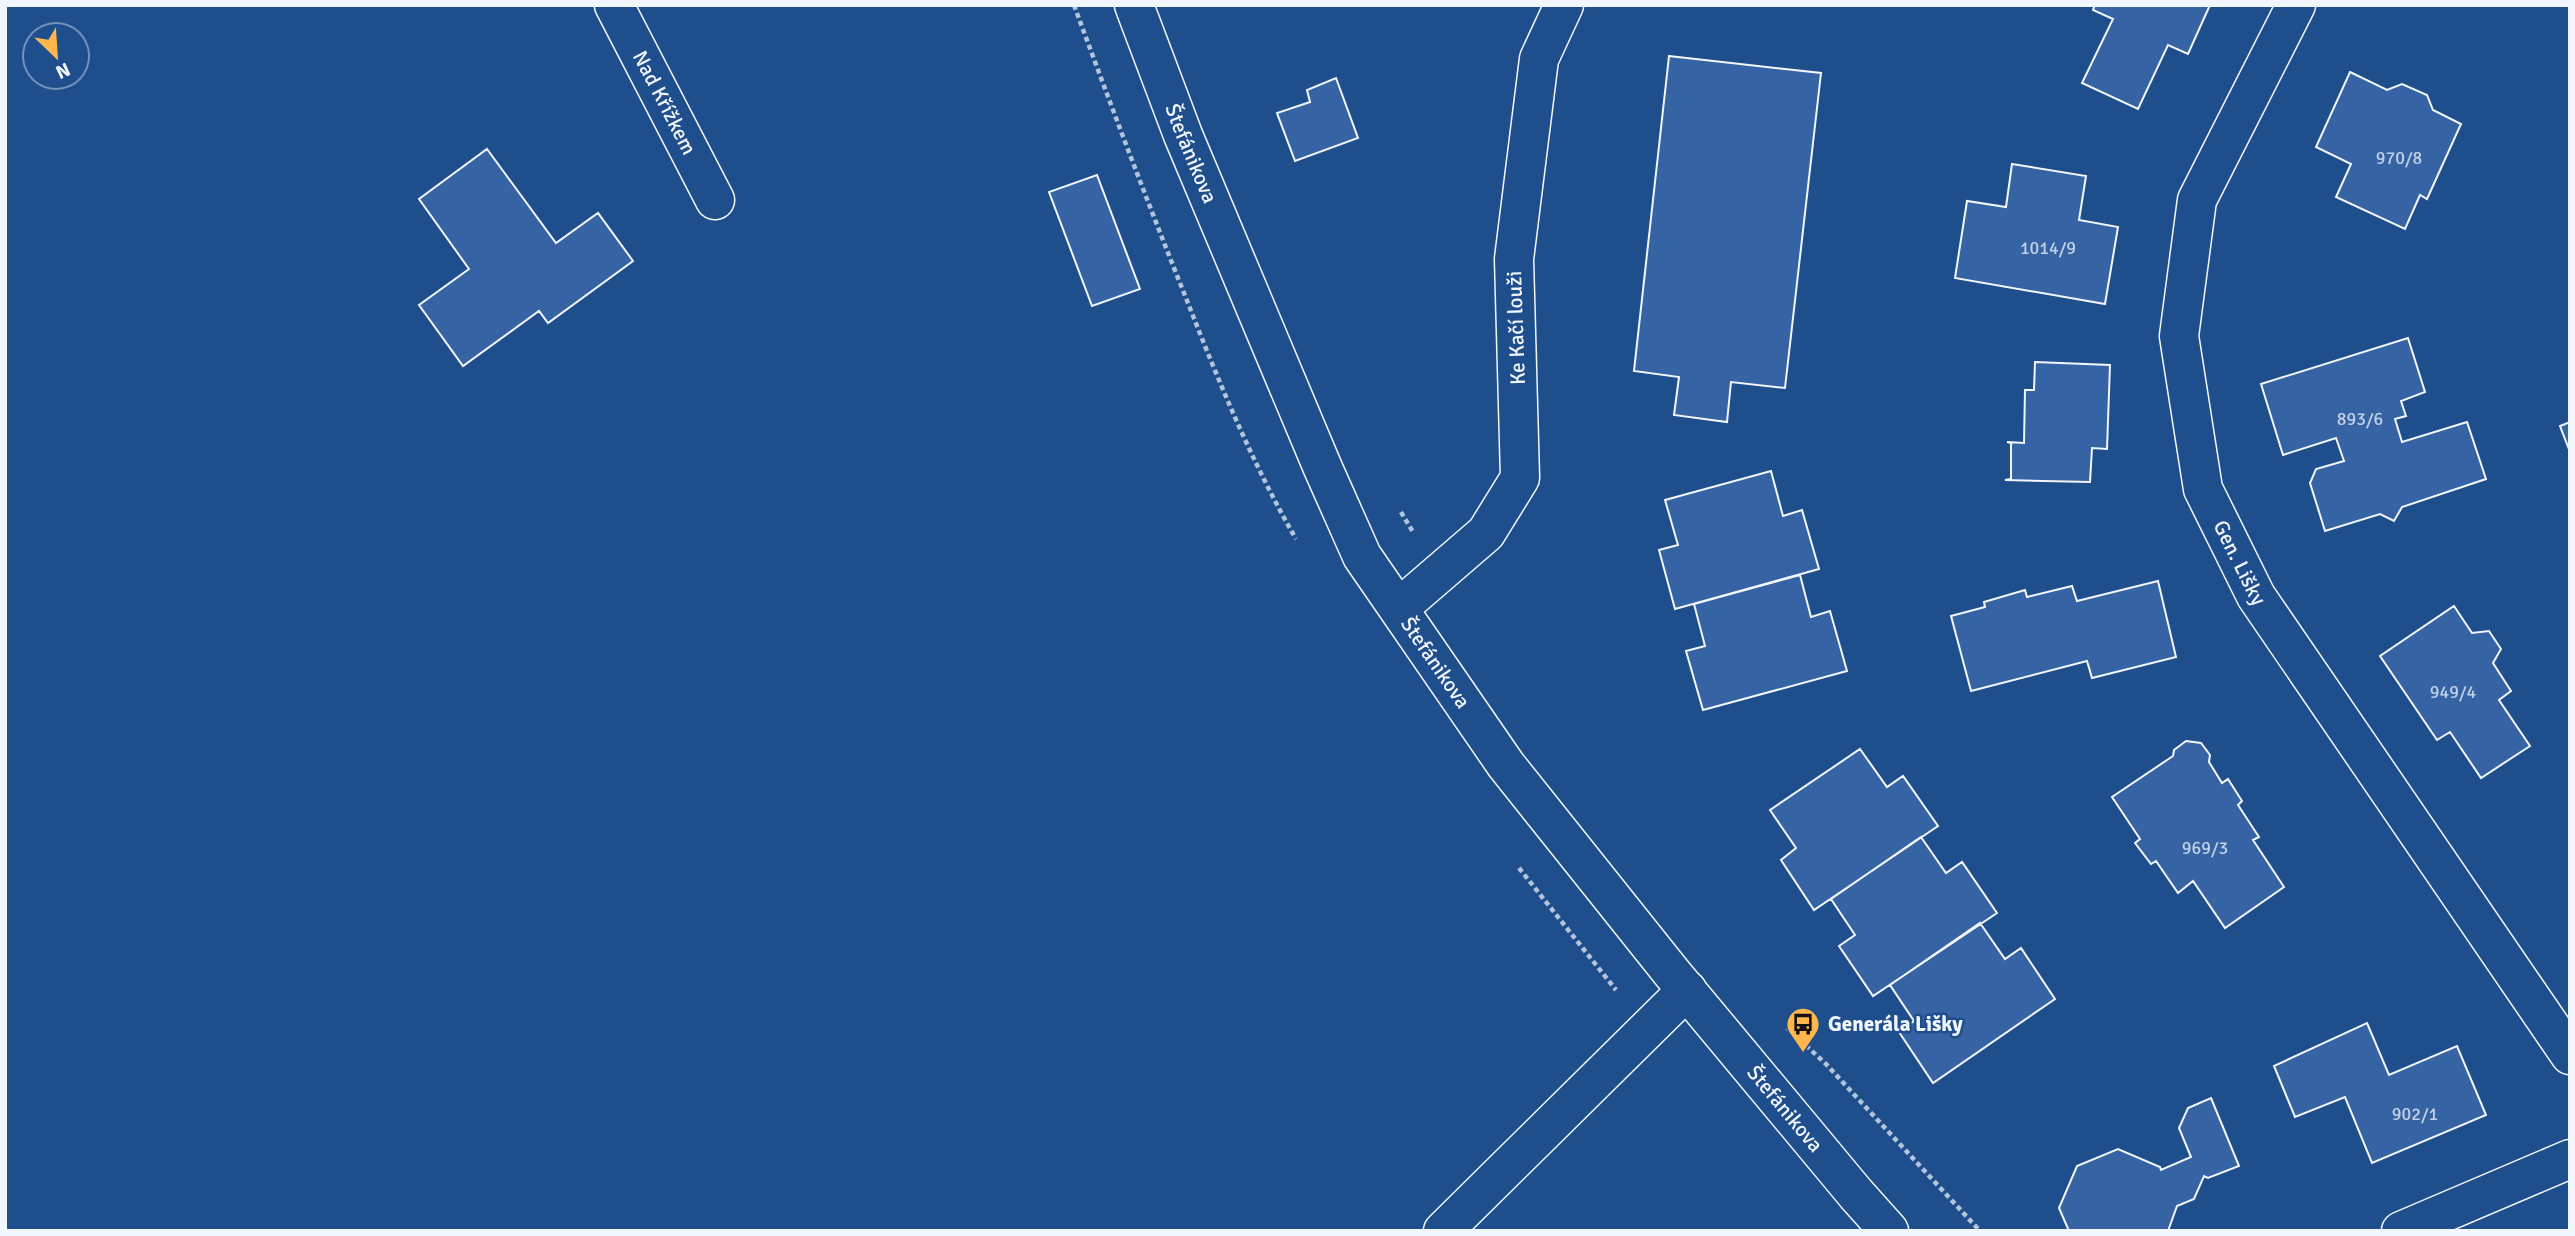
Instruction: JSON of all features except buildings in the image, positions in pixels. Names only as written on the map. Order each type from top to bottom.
[{"type":"street","name":"Nad Křížkem","points":[[614,5],[715,200]]},
{"type":"street","name":"Štefánikova","points":[[1134,5],[1183,135],[1362,556],[1506,765],[1687,990],[1889,1231]]},
{"type":"street","name":"Ke Kačí louži","points":[[1399,608],[1486,533],[1520,478],[1514,259],[1539,59],[1564,5]]},
{"type":"street","name":"Gen. Lišky","points":[[2296,5],[2197,200],[2179,336],[2203,489],[2256,596],[2570,1055]]},
{"type":"street","points":[[1443,1231],[1687,990]]},
{"type":"street","points":[[2401,1231],[2570,1160]]},
{"type":"path","points":[[1393,502],[1438,575]]},
{"type":"path","points":[[1777,1018],[1826,1064],[1980,1231]]},
{"type":"place","name":"Generála Lišky","points":[[1803,1054]]}]
